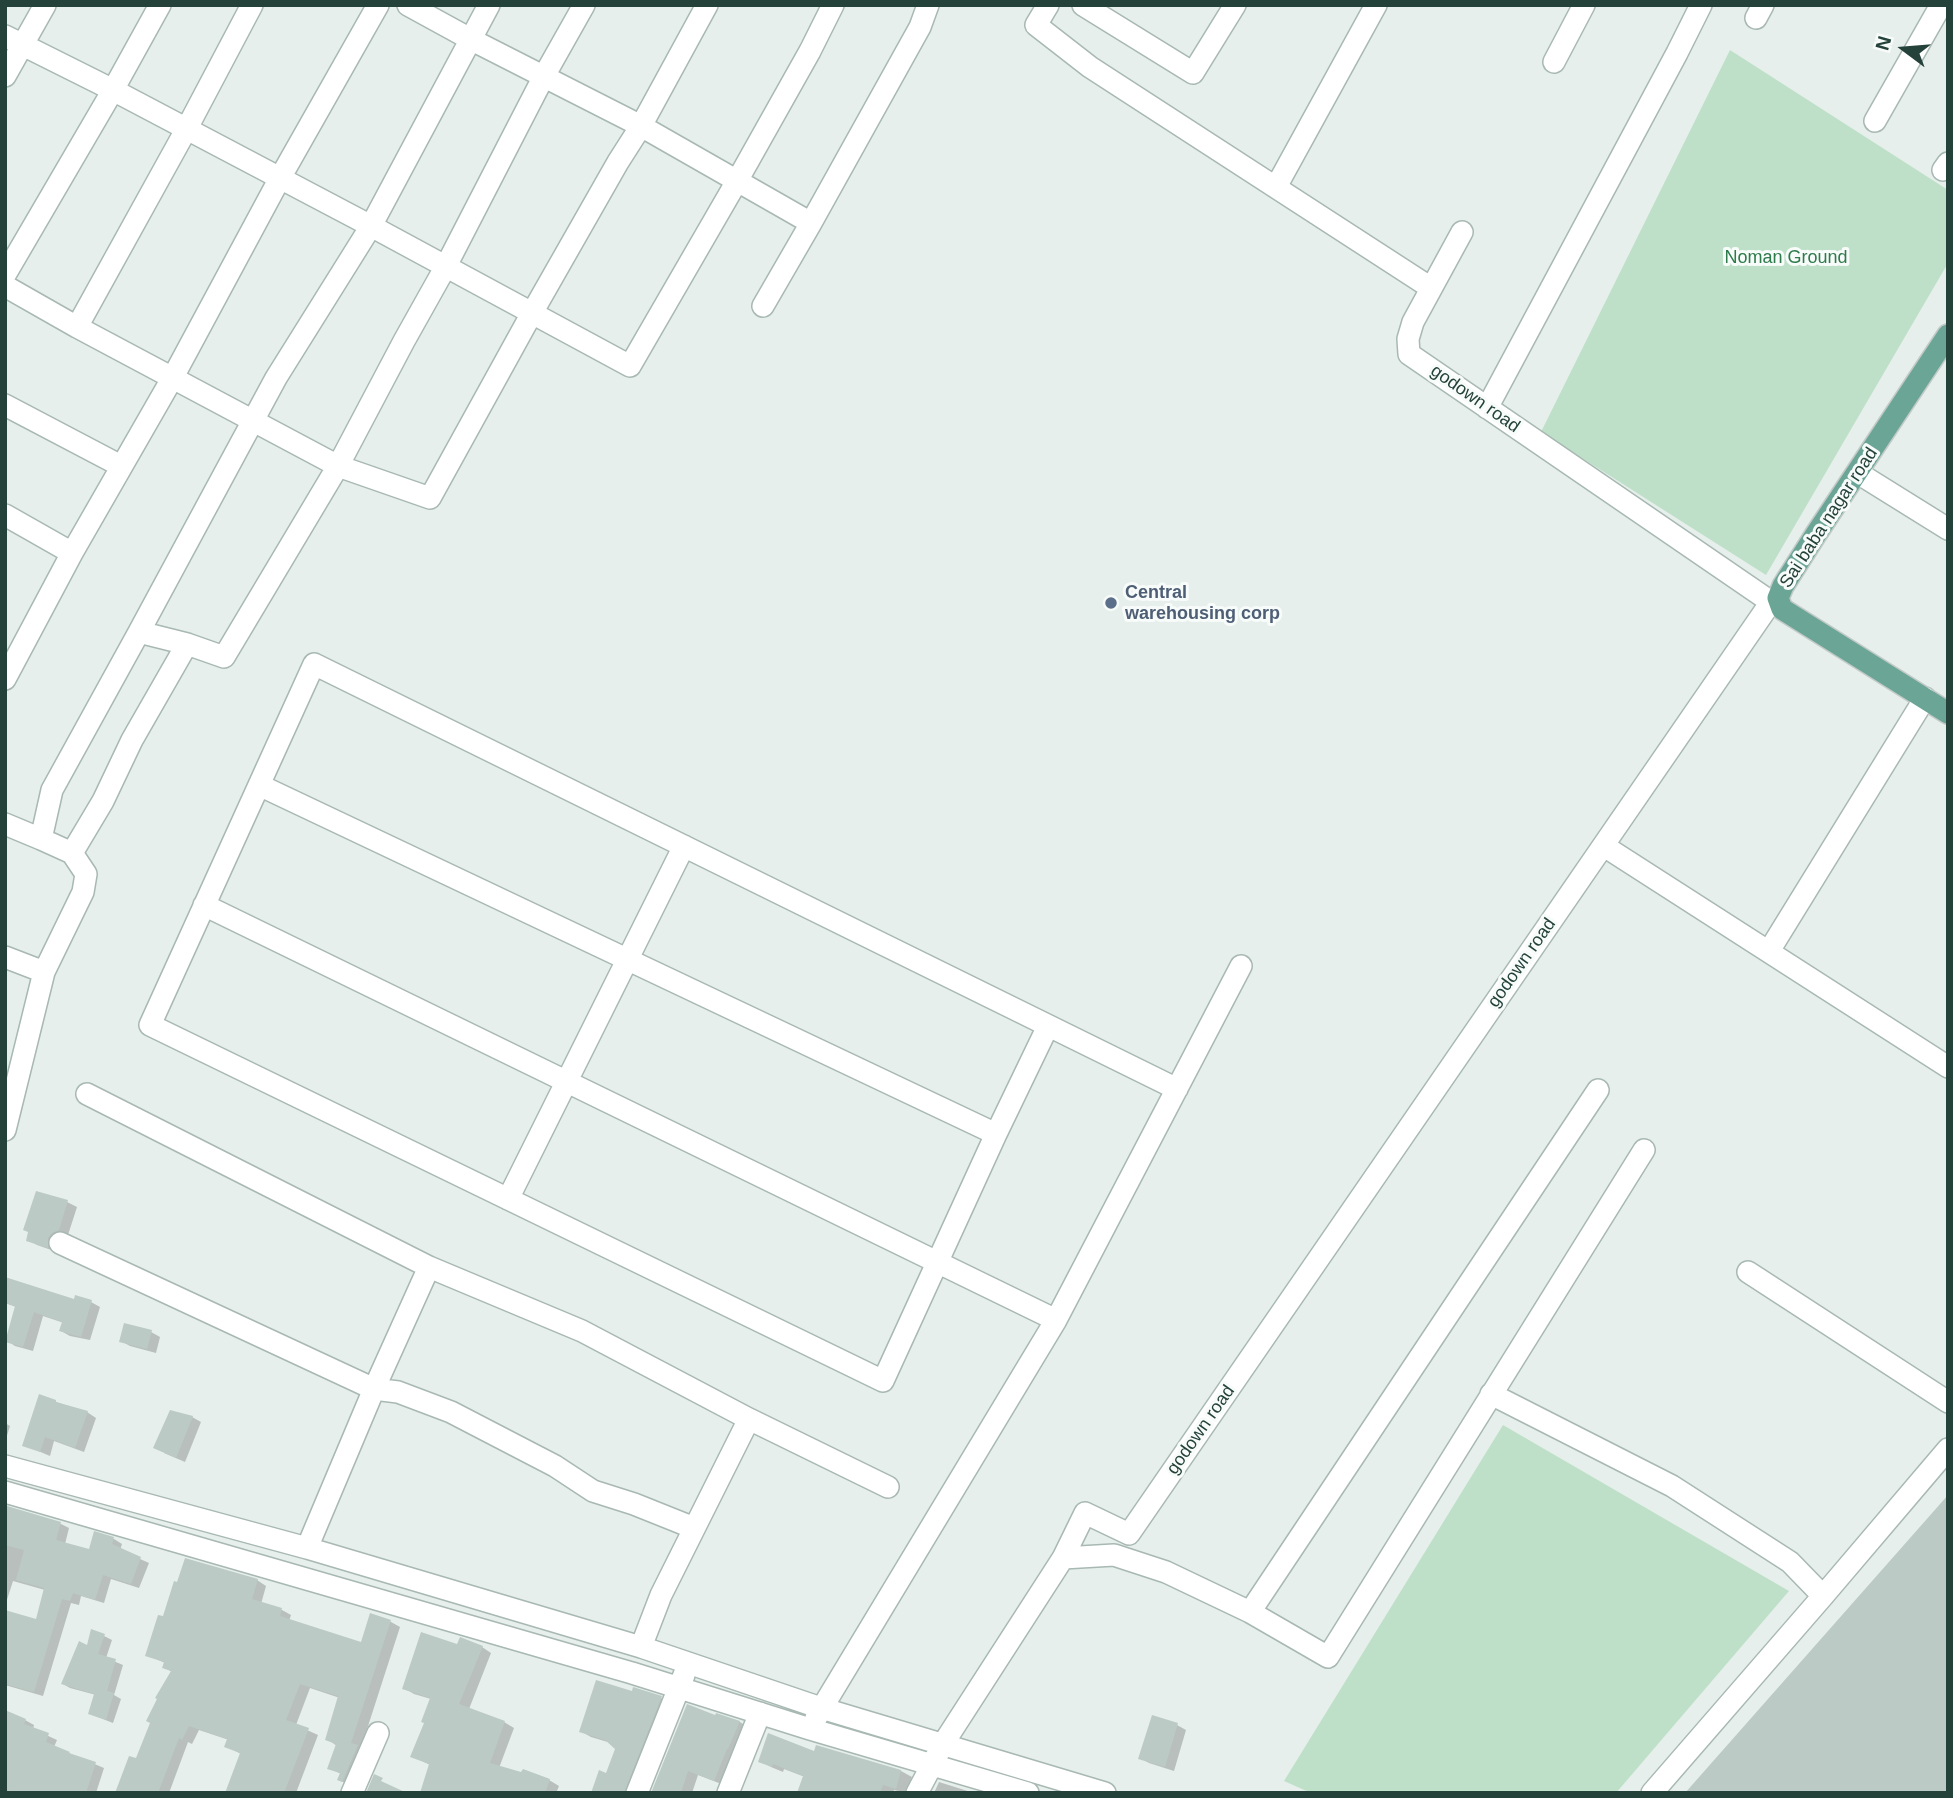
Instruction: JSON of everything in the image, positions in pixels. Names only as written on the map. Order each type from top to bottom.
[{"type":"main road","name":"Sai baba nagar road","points":[[1948,335],[1774,600],[1783,609],[1948,713]]},
{"type":"street","points":[[5,76],[14,40],[45,5]]},
{"type":"street","points":[[5,275],[114,90],[160,5]]},
{"type":"street","points":[[77,327],[187,128],[251,5]]},
{"type":"street","points":[[5,679],[72,553],[173,377],[280,178],[378,5]]},
{"type":"street","points":[[408,5],[641,126],[811,223]]},
{"type":"street","points":[[41,839],[52,790],[276,378],[371,226],[489,5]]},
{"type":"street","points":[[139,632],[187,643],[224,657],[338,466],[584,5]]},
{"type":"street","points":[[5,286],[338,466],[430,498],[707,5]]},
{"type":"street","points":[[14,40],[187,128],[630,366],[737,181],[833,5]]},
{"type":"street","points":[[763,306],[920,27],[928,5]]},
{"type":"street","points":[[1083,5],[1193,73],[1235,5]]},
{"type":"street","points":[[1276,187],[1376,5]]},
{"type":"street","points":[[1554,62],[1584,5]]},
{"type":"street","points":[[1486,408],[1639,125],[1700,5]]},
{"type":"street","points":[[1875,121],[1941,5]]},
{"type":"street","points":[[1041,8],[1036,25],[1090,67],[1431,288]]},
{"type":"street","name":"godown road","points":[[916,1793],[943,1744],[1063,1558],[1085,1513],[1129,1534],[1774,600],[1409,354],[1408,339],[1413,322],[1462,232]]},
{"type":"street","points":[[5,405],[121,466]]},
{"type":"street","points":[[1858,473],[1948,529]]},
{"type":"street","points":[[5,515],[72,553]]},
{"type":"street","points":[[72,853],[103,801],[132,740],[187,643]]},
{"type":"street","points":[[1048,1026],[883,1381],[150,1025],[314,664],[1177,1089]]},
{"type":"street","points":[[1769,951],[1925,698]]},
{"type":"street","points":[[259,785],[996,1134]]},
{"type":"street","points":[[5,824],[72,853],[86,874],[83,892],[44,972],[5,1130]]},
{"type":"street","points":[[509,1199],[684,846]]},
{"type":"street","points":[[1604,846],[1948,1067]]},
{"type":"street","points":[[204,905],[1056,1320]]},
{"type":"street","points":[[5,957],[44,972]]},
{"type":"street","points":[[810,1729],[1056,1320],[1241,966]]},
{"type":"street","points":[[1251,1612],[1598,1090]]},
{"type":"street","points":[[87,1094],[429,1267],[582,1331],[749,1419],[888,1487]]},
{"type":"street","points":[[1063,1558],[1114,1555],[1166,1572],[1251,1612],[1328,1657],[1644,1150]]},
{"type":"street","points":[[60,1243],[374,1389],[398,1392],[452,1412],[555,1466],[593,1491],[694,1528]]},
{"type":"street","points":[[307,1548],[429,1267]]},
{"type":"street","points":[[1748,1272],[1948,1402]]},
{"type":"street","points":[[1491,1394],[1672,1486],[1790,1562],[1823,1596]]},
{"type":"street","points":[[641,1647],[661,1595],[749,1419]]},
{"type":"street","points":[[1652,1793],[1948,1449]]},
{"type":"street","points":[[5,1466],[307,1548],[641,1647],[821,1708],[1105,1793]]},
{"type":"street","points":[[5,1492],[679,1688],[1028,1793]]},
{"type":"street","points":[[637,1793],[689,1663]]},
{"type":"street","points":[[728,1793],[760,1713]]},
{"type":"street","points":[[352,1793],[377,1733]]},
{"type":"green space","name":"Noman Ground","points":[[1730,50],[1948,190],[1948,263],[1766,575],[1541,432]]},
{"type":"green space","points":[[1503,1425],[1789,1591],[1616,1793],[1311,1793],[1284,1781]]},
{"type":"building","points":[[36,1191],[68,1200],[59,1230],[48,1238],[48,1248],[26,1241],[28,1232],[23,1230]]},
{"type":"building","points":[[5,1277],[74,1299],[75,1295],[92,1300],[81,1337],[59,1331],[62,1322],[34,1312],[23,1347],[5,1342],[15,1306],[5,1303]]},
{"type":"building","points":[[124,1323],[152,1330],[147,1349],[119,1342]]},
{"type":"building","points":[[39,1394],[88,1411],[75,1448],[45,1437],[40,1452],[22,1446]]},
{"type":"building","points":[[170,1410],[193,1416],[176,1458],[153,1448]]},
{"type":"building","points":[[1948,1495],[1948,1793],[1685,1793]]},
{"type":"building","points":[[7,1506],[61,1522],[56,1540],[89,1549],[94,1531],[114,1537],[112,1544],[141,1557],[131,1584],[103,1575],[95,1600],[73,1593],[70,1601],[62,1599],[34,1692],[5,1684],[5,1610],[36,1619],[44,1588],[16,1580],[24,1550],[5,1545]]},
{"type":"building","points":[[185,1558],[258,1579],[252,1599],[282,1608],[280,1616],[361,1642],[370,1613],[391,1620],[351,1743],[358,1745],[342,1782],[337,1780],[340,1773],[327,1769],[336,1744],[325,1740],[338,1696],[300,1684],[286,1720],[309,1728],[284,1793],[225,1793],[240,1753],[224,1747],[227,1739],[189,1726],[182,1740],[179,1738],[158,1793],[115,1793],[129,1756],[136,1758],[150,1723],[146,1721],[157,1699],[155,1698],[171,1671],[162,1668],[164,1662],[145,1656],[158,1615],[163,1616],[174,1581],[177,1582]]},
{"type":"building","points":[[91,1629],[105,1634],[98,1654],[116,1659],[107,1691],[114,1693],[106,1720],[88,1714],[94,1694],[61,1684],[79,1641],[87,1645]]},
{"type":"building","points":[[421,1632],[457,1644],[460,1637],[483,1646],[459,1704],[505,1721],[490,1763],[521,1772],[523,1769],[550,1779],[545,1793],[420,1793],[429,1764],[410,1757],[424,1723],[421,1722],[430,1698],[402,1689]]},
{"type":"building","points":[[596,1680],[632,1691],[633,1687],[662,1696],[624,1793],[591,1793],[599,1770],[606,1773],[615,1749],[605,1740],[579,1732]]},
{"type":"building","points":[[687,1704],[740,1721],[714,1781],[688,1771],[681,1793],[651,1793]]},
{"type":"building","points":[[5,1710],[26,1719],[24,1724],[49,1733],[46,1742],[96,1762],[86,1793],[19,1793],[5,1790]]},
{"type":"building","points":[[1152,1715],[1178,1723],[1165,1767],[1138,1759]]},
{"type":"building","points":[[768,1733],[814,1751],[816,1745],[901,1770],[896,1789],[883,1785],[880,1793],[797,1793],[803,1776],[773,1764],[772,1767],[758,1762]]},
{"type":"building","points":[[374,1774],[383,1778],[381,1781],[407,1793],[366,1793]]},
{"type":"place","name":"Central warehousing corp","points":[[1111,603]]}]
